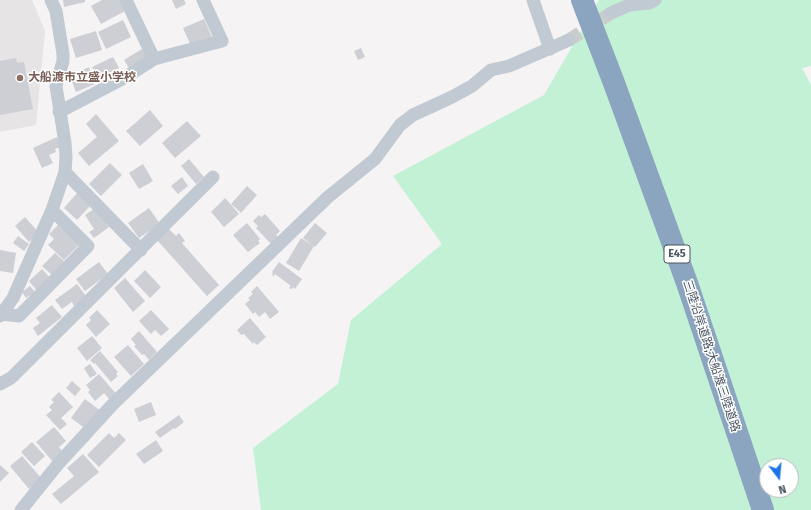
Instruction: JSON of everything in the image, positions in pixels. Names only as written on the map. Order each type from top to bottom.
[{"type":"highway","name":"三陸沿岸道路;大船渡三陸道路","points":[[582,0],[687,283],[763,510]]},
{"type":"street","points":[[1,315],[13,298],[52,210],[65,172],[65,143],[56,86],[63,61],[63,54],[56,11],[51,0]]},
{"type":"street","points":[[126,0],[154,59]]},
{"type":"street","points":[[59,112],[126,77],[154,59],[222,41],[204,0]]},
{"type":"street","points":[[533,0],[550,49]]},
{"type":"street","points":[[612,13],[629,5],[648,3],[655,0]]},
{"type":"street","points":[[21,510],[59,463],[114,403],[328,197],[375,159],[400,125],[413,115],[472,86],[491,70],[509,66],[569,40]]},
{"type":"street","points":[[65,172],[141,250]]},
{"type":"street","points":[[0,384],[11,378],[213,177]]},
{"type":"street","points":[[1,315],[19,316],[88,246],[52,210]]},
{"type":"shaded area","name":"大船渡市立盛小学校","points":[[0,0],[32,0],[45,31],[36,125],[0,132]]},
{"type":"green space","points":[[599,0],[811,0],[811,66],[802,68],[811,85],[811,510],[261,510],[253,448],[338,384],[351,320],[442,244],[393,176],[544,95]]},
{"type":"building","points":[[63,0],[85,0],[85,2],[64,7]]},
{"type":"building","points":[[102,0],[119,0],[125,11],[101,24],[91,6]]},
{"type":"building","points":[[172,0],[184,0],[186,4],[176,9]]},
{"type":"building","points":[[204,19],[213,39],[192,48],[183,28]]},
{"type":"building","points":[[123,20],[131,37],[106,49],[98,32]]},
{"type":"building","points":[[96,31],[102,50],[76,58],[70,39]]},
{"type":"building","points":[[361,48],[365,57],[358,60],[354,51]]},
{"type":"building","points":[[142,49],[149,59],[130,70],[124,60]]},
{"type":"building","points":[[113,57],[119,68],[98,78],[92,67]]},
{"type":"building","points":[[16,58],[17,63],[24,62],[33,109],[0,115],[0,61]]},
{"type":"building","points":[[89,67],[95,84],[76,92],[72,81],[83,77],[81,71]]},
{"type":"building","points":[[150,110],[163,126],[140,146],[126,131]]},
{"type":"building","points":[[96,114],[119,141],[89,166],[78,153],[97,137],[86,124]]},
{"type":"building","points":[[187,121],[201,136],[175,158],[162,143]]},
{"type":"building","points":[[57,137],[61,147],[55,149],[56,152],[49,155],[53,163],[42,168],[33,148]]},
{"type":"building","points":[[189,159],[204,177],[196,184],[181,166]]},
{"type":"building","points":[[110,163],[122,175],[101,196],[89,184]]},
{"type":"building","points":[[143,164],[153,181],[139,189],[129,173]]},
{"type":"building","points":[[182,177],[188,186],[178,194],[171,186]]},
{"type":"building","points":[[247,186],[257,195],[241,213],[231,204]]},
{"type":"building","points":[[78,192],[92,204],[77,220],[64,208]]},
{"type":"building","points":[[225,198],[239,214],[224,227],[211,212]]},
{"type":"building","points":[[95,208],[109,227],[94,238],[89,232],[94,229],[85,215]]},
{"type":"building","points":[[149,208],[160,224],[139,238],[128,223]]},
{"type":"building","points":[[265,214],[280,231],[276,235],[279,238],[271,244],[256,228],[258,226],[253,221],[259,215],[261,217]]},
{"type":"building","points":[[25,217],[39,233],[29,242],[15,226]]},
{"type":"building","points":[[60,223],[81,243],[64,260],[48,245],[54,239],[49,234]]},
{"type":"building","points":[[247,223],[260,239],[258,241],[260,243],[248,252],[233,235]]},
{"type":"building","points":[[315,223],[327,233],[315,247],[303,238]]},
{"type":"building","points":[[169,229],[176,236],[179,233],[185,241],[182,243],[219,285],[207,296],[157,240]]},
{"type":"building","points":[[18,236],[29,244],[24,251],[13,243]]},
{"type":"building","points":[[301,238],[314,246],[299,271],[286,263]]},
{"type":"building","points":[[0,250],[16,253],[13,273],[0,271]]},
{"type":"building","points":[[55,253],[65,262],[52,275],[42,266]]},
{"type":"building","points":[[99,262],[108,274],[85,291],[76,279]]},
{"type":"building","points":[[279,262],[302,279],[295,289],[293,287],[292,289],[289,288],[291,286],[275,274],[274,276],[272,275],[272,272]]},
{"type":"building","points":[[42,269],[51,279],[37,291],[29,281]]},
{"type":"building","points":[[145,270],[161,287],[150,298],[134,281]]},
{"type":"building","points":[[125,278],[145,301],[133,312],[114,288]]},
{"type":"building","points":[[77,284],[86,296],[74,306],[72,302],[62,309],[55,300]]},
{"type":"building","points":[[30,286],[35,292],[26,298],[22,292]]},
{"type":"building","points":[[257,286],[279,312],[270,319],[265,312],[259,317],[255,312],[253,314],[245,304],[250,300],[248,298],[253,294],[251,292]]},
{"type":"building","points":[[52,305],[62,317],[38,336],[33,328],[40,323],[36,318]]},
{"type":"building","points":[[97,310],[110,324],[96,337],[86,325],[91,320],[89,318]]},
{"type":"building","points":[[151,310],[169,329],[161,336],[155,330],[151,334],[139,321]]},
{"type":"building","points":[[250,318],[266,337],[257,345],[254,342],[253,344],[244,334],[241,335],[237,330]]},
{"type":"building","points":[[139,331],[157,352],[149,360],[134,346],[136,345],[131,339]]},
{"type":"building","points":[[92,336],[102,348],[87,361],[77,348]]},
{"type":"building","points":[[128,345],[144,364],[131,376],[114,357]]},
{"type":"building","points":[[100,351],[118,372],[116,374],[118,376],[111,382],[95,363],[94,364],[90,360]]},
{"type":"building","points":[[90,364],[97,374],[90,378],[84,368]]},
{"type":"building","points":[[99,374],[118,396],[111,401],[104,393],[95,401],[88,392],[90,390],[86,385]]},
{"type":"building","points":[[72,381],[81,389],[75,396],[66,388]]},
{"type":"building","points":[[59,392],[73,407],[61,418],[67,424],[60,430],[46,415],[52,410],[49,407],[54,402],[51,400]]},
{"type":"building","points":[[85,399],[101,411],[87,430],[71,418]]},
{"type":"building","points":[[151,402],[156,415],[139,422],[134,409]]},
{"type":"building","points":[[179,415],[184,422],[160,438],[155,432]]},
{"type":"building","points":[[54,427],[66,441],[59,447],[64,453],[53,462],[36,442]]},
{"type":"building","points":[[109,433],[114,438],[119,433],[126,440],[99,467],[87,455]]},
{"type":"building","points":[[156,440],[163,451],[144,464],[136,454]]},
{"type":"building","points":[[32,442],[45,456],[34,466],[21,452]]},
{"type":"building","points":[[83,454],[99,472],[61,504],[52,494],[74,476],[67,468]]},
{"type":"building","points":[[22,456],[42,479],[29,489],[10,466]]},
{"type":"building","points":[[0,465],[9,473],[0,482]]},
{"type":"tunnel","points":[[569,40],[611,13]]},
{"type":"place","name":"大船渡市立盛小学校","points":[[20,78]]}]
